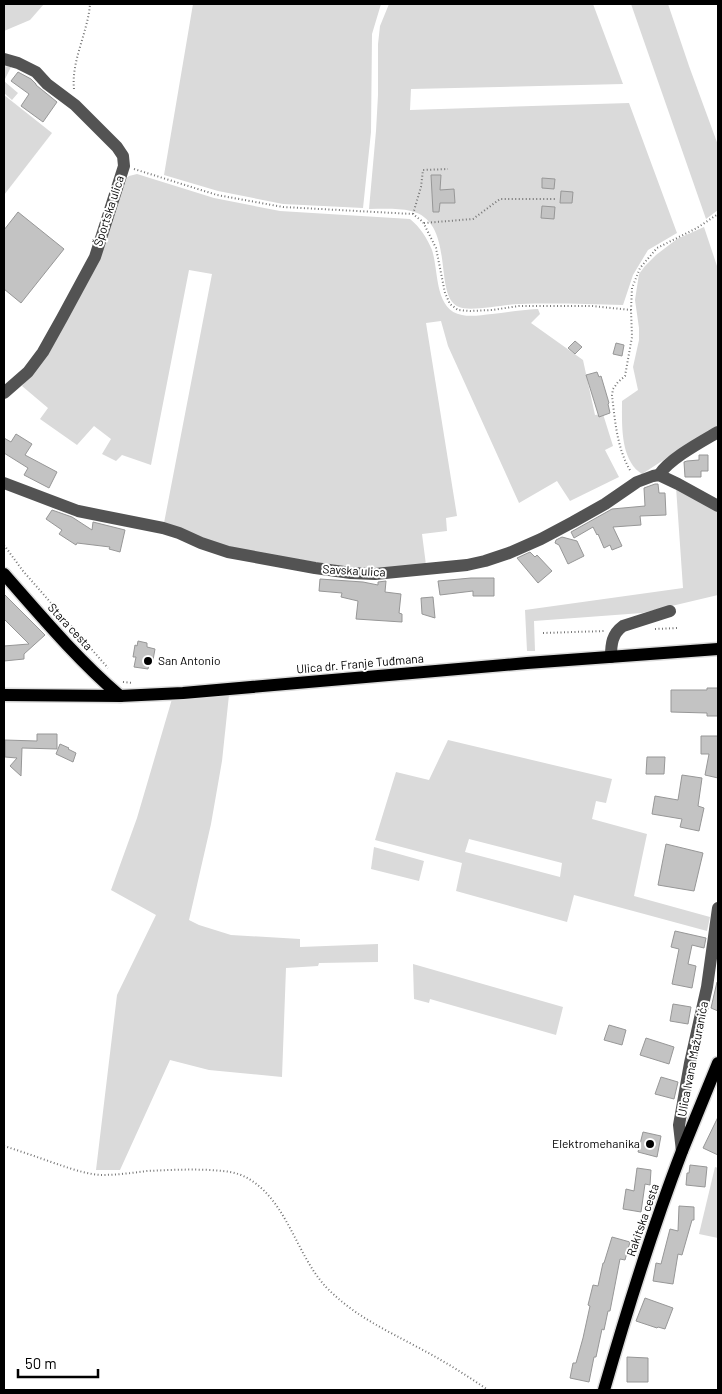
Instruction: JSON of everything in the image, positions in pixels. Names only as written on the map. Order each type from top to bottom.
[{"type":"main road","name":"Stara cesta","points":[[4,574],[50,627],[91,670],[120,696]]},
{"type":"main road","name":"Ulica dr. Franje Tuđmana","points":[[4,696],[120,696],[183,693],[718,648]]},
{"type":"main road","name":"Rakitska cesta","points":[[604,1390],[642,1265],[682,1152],[715,1078],[718,1063]]},
{"type":"street","name":"Športska ulica","points":[[4,59],[18,62],[36,72],[47,84],[75,105],[117,147],[123,156],[124,166],[95,257],[43,352],[28,372],[4,393]]},
{"type":"street","points":[[718,432],[669,462],[662,469],[659,476],[698,494],[718,506]]},
{"type":"street","name":"Savska ulica","points":[[4,483],[78,511],[163,528],[228,552],[320,569],[375,574],[467,565],[501,555],[541,539],[573,522],[605,504],[637,482],[659,476]]},
{"type":"street","points":[[611,657],[611,646],[617,630],[623,626],[670,611]]},
{"type":"street","name":"Ulica Ivana Mažuranića","points":[[682,1152],[679,1125],[690,1063],[707,987],[718,908]]},
{"type":"path","points":[[75,105],[73,83],[76,63],[89,18],[90,4]]},
{"type":"path","points":[[124,166],[217,195],[283,208],[413,214],[424,223],[436,248],[445,293],[450,304],[458,310],[492,310],[519,306],[592,306],[631,310]]},
{"type":"path","points":[[413,214],[421,187],[423,170],[448,169]]},
{"type":"path","points":[[424,223],[473,219],[500,198],[556,199]]},
{"type":"path","points":[[637,482],[622,454],[612,395],[613,389],[625,376],[632,337],[632,288],[640,268],[657,248],[697,228],[718,214]]},
{"type":"path","points":[[4,545],[23,571],[109,669]]},
{"type":"path","points":[[4,1146],[69,1168],[100,1175],[183,1169],[225,1171],[239,1174],[252,1180],[263,1190],[283,1217],[325,1287],[351,1310],[385,1331],[458,1370],[488,1390]]},
{"type":"shaded area","points":[[4,4],[44,4],[30,20],[4,31]]},
{"type":"shaded area","points":[[193,4],[381,4],[372,34],[371,132],[363,208],[283,204],[218,191],[164,175]]},
{"type":"shaded area","points":[[389,4],[593,4],[623,84],[411,89],[410,110],[629,103],[677,233],[648,250],[633,275],[623,305],[514,304],[471,309],[459,307],[451,300],[447,289],[439,244],[434,229],[425,218],[406,210],[369,209],[378,95],[378,44],[380,26]]},
{"type":"shaded area","points":[[631,4],[668,4],[718,145],[718,210],[706,219]]},
{"type":"shaded area","points":[[4,66],[11,67],[4,81]]},
{"type":"shaded area","points":[[4,81],[18,93],[12,100],[4,93]]},
{"type":"shaded area","points":[[4,95],[52,133],[4,195]]},
{"type":"shaded area","points":[[137,174],[214,198],[280,211],[410,219],[420,229],[432,250],[442,298],[446,306],[453,312],[473,316],[538,309],[540,314],[531,323],[583,360],[595,415],[603,414],[613,446],[605,450],[619,477],[570,501],[557,481],[519,503],[448,346],[441,321],[426,323],[457,516],[446,518],[447,531],[422,534],[426,565],[397,568],[349,567],[228,549],[164,523],[212,274],[189,270],[151,465],[122,455],[116,461],[102,454],[111,439],[94,426],[77,445],[40,419],[48,408],[22,386],[47,354],[124,180],[129,176]]},
{"type":"shaded area","points":[[704,227],[718,269],[718,428],[642,474],[635,468],[626,451],[622,421],[622,401],[638,390],[633,367],[639,340],[635,300],[639,274],[656,255],[677,239]]},
{"type":"shaded area","points":[[676,487],[718,510],[718,595],[642,613],[534,621],[535,651],[527,651],[525,610],[683,588]]},
{"type":"shaded area","points":[[229,695],[222,761],[211,824],[189,920],[231,935],[300,939],[300,947],[378,944],[378,962],[319,963],[318,966],[286,968],[282,1077],[209,1070],[170,1060],[120,1170],[96,1170],[117,995],[156,915],[111,890],[137,818],[172,699]]},
{"type":"shaded area","points":[[448,740],[612,779],[606,803],[596,801],[592,819],[647,834],[634,896],[710,917],[707,931],[574,895],[567,922],[456,891],[462,863],[375,840],[396,772],[429,780]],"holes":[[[469,839],[562,863],[560,877],[465,852]]]},
{"type":"shaded area","points":[[374,847],[424,861],[419,881],[371,869]]},
{"type":"shaded area","points":[[413,964],[563,1007],[556,1035],[430,999],[429,1003],[414,999]]},
{"type":"shaded area","points":[[715,1167],[718,1168],[718,1238],[699,1234]]},
{"type":"building","points":[[18,72],[31,79],[57,102],[43,122],[21,106],[29,94],[11,81]]},
{"type":"building","points":[[431,175],[441,175],[440,190],[454,189],[455,203],[440,203],[439,212],[433,212]]},
{"type":"building","points":[[542,178],[555,179],[554,189],[542,188]]},
{"type":"building","points":[[561,191],[573,192],[572,203],[560,203]]},
{"type":"building","points":[[542,206],[555,207],[554,219],[541,218]]},
{"type":"building","points":[[18,212],[64,249],[21,303],[4,289],[4,230]]},
{"type":"building","points":[[575,341],[582,347],[575,354],[568,348]]},
{"type":"building","points":[[616,343],[624,345],[622,356],[613,354]]},
{"type":"building","points":[[597,372],[599,377],[601,376],[610,413],[599,417],[586,375]]},
{"type":"building","points":[[16,434],[32,444],[25,455],[57,472],[49,488],[24,475],[28,468],[4,453],[4,438],[11,442]]},
{"type":"building","points":[[699,455],[708,455],[708,471],[701,471],[701,477],[685,477],[684,462],[699,460]]},
{"type":"building","points":[[658,484],[659,493],[665,493],[666,515],[640,516],[641,525],[613,527],[622,546],[612,550],[610,545],[604,548],[593,527],[574,538],[571,532],[612,509],[645,506],[644,488]]},
{"type":"building","points":[[52,510],[72,517],[92,530],[93,522],[125,530],[120,552],[109,549],[110,547],[77,543],[76,545],[59,534],[62,530],[46,519]]},
{"type":"building","points":[[562,537],[577,541],[584,556],[568,564],[559,545],[555,543],[556,540]]},
{"type":"building","points":[[530,552],[535,557],[537,555],[552,571],[538,583],[517,558]]},
{"type":"building","points":[[494,578],[494,596],[473,596],[473,591],[440,595],[438,581]]},
{"type":"building","points":[[320,579],[378,585],[378,582],[386,581],[385,592],[401,594],[399,613],[402,614],[402,622],[356,619],[358,601],[341,597],[342,593],[319,591]]},
{"type":"building","points":[[4,594],[45,635],[24,654],[24,659],[4,661],[4,646],[29,644],[4,619]]},
{"type":"building","points":[[433,597],[435,618],[422,614],[421,598]]},
{"type":"building","points":[[138,641],[147,643],[147,647],[155,649],[153,660],[150,660],[148,669],[134,667],[136,657],[133,657],[135,645],[137,646]]},
{"type":"building","points":[[707,688],[718,688],[718,716],[707,716],[707,713],[671,712],[671,690],[707,690]]},
{"type":"building","points":[[37,734],[57,734],[57,749],[22,748],[21,776],[10,766],[17,758],[5,757],[5,740],[37,741]]},
{"type":"building","points":[[701,736],[718,736],[718,778],[705,775],[709,754],[701,754]]},
{"type":"building","points":[[60,744],[76,753],[73,762],[56,754]]},
{"type":"building","points":[[647,757],[665,757],[664,774],[646,774]]},
{"type":"building","points":[[682,775],[702,778],[698,806],[704,808],[699,831],[680,827],[682,819],[652,814],[655,796],[678,800]]},
{"type":"building","points":[[666,844],[703,853],[694,891],[658,885]]},
{"type":"building","points":[[675,931],[706,938],[704,948],[692,945],[688,964],[696,966],[692,988],[672,984],[679,949],[671,947]]},
{"type":"building","points":[[718,982],[718,1011],[711,1008]]},
{"type":"building","points":[[673,1004],[691,1007],[688,1024],[670,1021]]},
{"type":"building","points":[[609,1025],[626,1030],[622,1045],[604,1040]]},
{"type":"building","points":[[646,1038],[674,1047],[669,1064],[640,1055]]},
{"type":"building","points":[[661,1077],[678,1082],[674,1099],[655,1094]]},
{"type":"building","points":[[718,1117],[718,1155],[703,1148]]},
{"type":"building","name":"Elektromehanika","points":[[643,1132],[661,1136],[657,1157],[638,1152]]},
{"type":"building","points":[[690,1165],[707,1167],[705,1187],[686,1185]]},
{"type":"building","points":[[637,1168],[651,1170],[650,1185],[645,1184],[641,1212],[623,1209],[626,1189],[634,1191]]},
{"type":"building","points":[[679,1206],[694,1207],[694,1220],[692,1220],[682,1255],[678,1254],[673,1284],[653,1281],[656,1263],[661,1264],[670,1229],[678,1231]]},
{"type":"building","points":[[612,1237],[630,1242],[625,1260],[620,1259],[610,1311],[608,1311],[604,1330],[602,1329],[589,1382],[570,1378],[573,1363],[576,1363],[583,1338],[593,1285],[598,1286],[603,1263]]},
{"type":"building","points":[[645,1298],[673,1308],[665,1329],[636,1321]]},
{"type":"building","points":[[627,1357],[648,1358],[648,1382],[627,1382]]},
{"type":"place","name":"San Antonio","points":[[148,661]]},
{"type":"place","name":"Elektromehanika","points":[[650,1144]]}]
